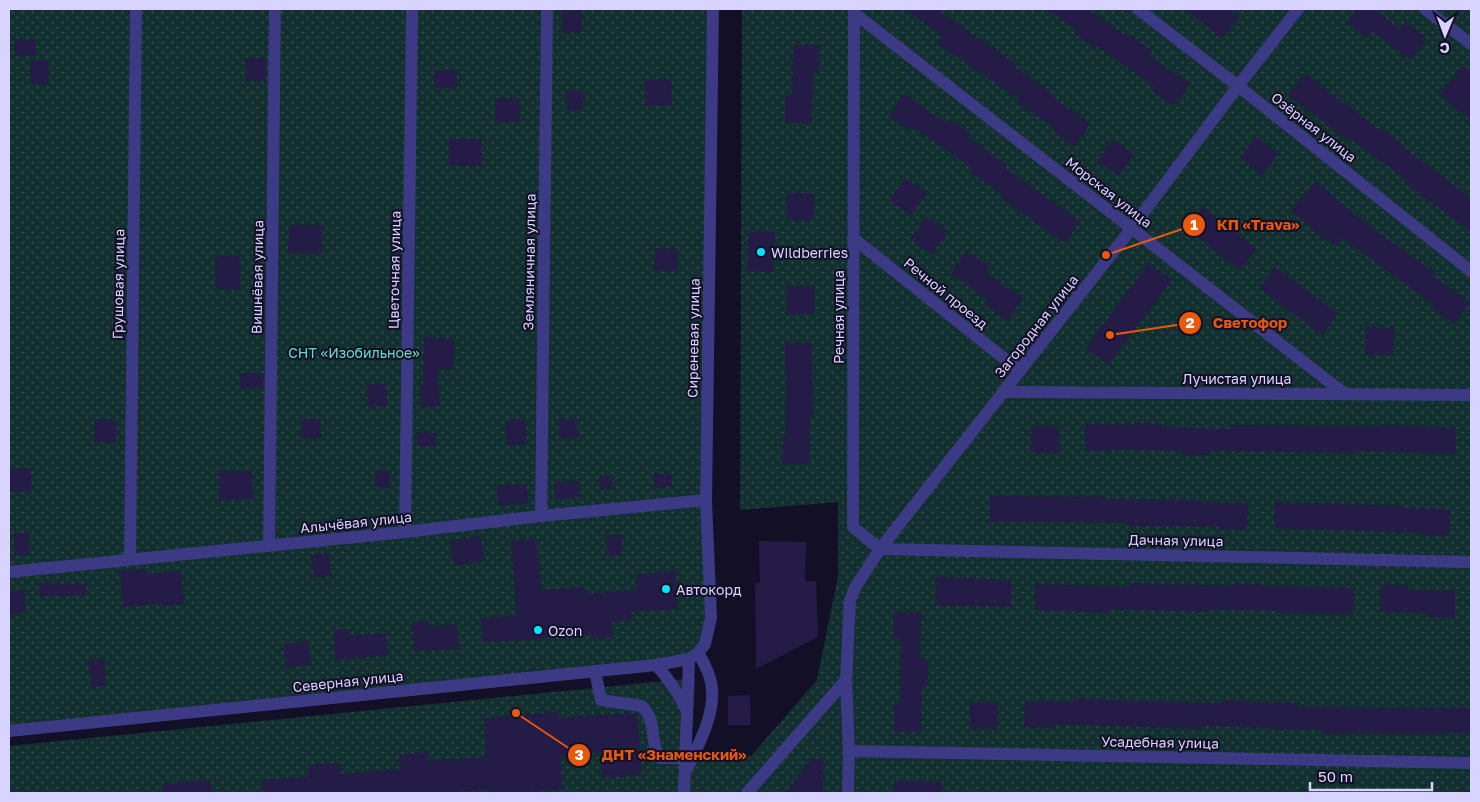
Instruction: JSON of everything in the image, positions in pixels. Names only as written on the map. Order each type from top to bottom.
[{"type":"street","name":"Грушовая улица","points":[[130,559],[136,9]]},
{"type":"street","name":"Вишнёвая улица","points":[[268,546],[275,9]]},
{"type":"street","name":"Цветочная улица","points":[[406,532],[412,9]]},
{"type":"street","name":"Земляничная улица","points":[[541,516],[547,9]]},
{"type":"street","name":"Сиреневая улица","points":[[694,656],[705,644],[711,618],[706,500],[713,9]]},
{"type":"street","name":"Озёрная улица","points":[[1138,9],[1471,271]]},
{"type":"street","name":"Загородная улица","points":[[846,680],[850,600],[856,586],[880,549],[1132,228],[1298,9]]},
{"type":"street","points":[[1425,9],[1471,44]]},
{"type":"street","name":"Морская улица","points":[[854,11],[1345,394]]},
{"type":"street","name":"Речная улица","points":[[854,11],[854,527],[880,549]]},
{"type":"street","name":"Речной проезд","points":[[853,238],[1020,371]]},
{"type":"street","name":"Лучистая улица","points":[[1003,392],[1471,395]]},
{"type":"street","name":"Алычёвая улица","points":[[9,572],[706,500]]},
{"type":"street","name":"Дачная улица","points":[[880,549],[1471,562]]},
{"type":"street","points":[[684,793],[687,712],[694,656]]},
{"type":"street","points":[[685,774],[704,731],[711,708],[712,689],[707,669],[694,656]]},
{"type":"street","name":"Северная улица","points":[[9,731],[656,666],[694,656]]},
{"type":"street","points":[[656,666],[667,677],[687,712]]},
{"type":"street","points":[[595,672],[601,700],[642,706],[648,713],[653,729],[655,746],[660,758],[686,758]]},
{"type":"street","points":[[846,680],[849,751],[848,793]]},
{"type":"street","points":[[747,793],[846,680]]},
{"type":"street","name":"Усадебная улица","points":[[849,751],[1471,763]]},
{"type":"green space","name":"СНТ «Изобильное»","points":[[9,9],[713,9],[705,644],[689,659],[9,731]]},
{"type":"green space","points":[[742,9],[1471,9],[1471,793],[9,793],[9,746],[695,678],[691,755],[751,756],[817,680],[838,576],[838,502],[740,510]]},
{"type":"building","points":[[562,9],[581,9],[582,32],[562,33]]},
{"type":"building","points":[[904,9],[936,9],[1017,65],[1015,67],[1054,95],[1052,97],[1090,124],[1075,146],[1053,131],[1055,128],[1017,102],[1019,99],[938,44],[943,36]]},
{"type":"building","points":[[1046,9],[1087,9],[1152,51],[1148,55],[1190,84],[1174,106],[1152,91],[1155,87],[1097,46],[1096,48],[1074,33],[1076,29]]},
{"type":"building","points":[[1185,9],[1229,9],[1239,17],[1222,38]]},
{"type":"building","points":[[1356,9],[1373,9],[1400,29],[1405,22],[1427,39],[1411,60],[1373,31],[1368,38],[1347,22]]},
{"type":"building","points":[[15,39],[36,40],[36,56],[15,55]]},
{"type":"building","points":[[793,45],[819,45],[819,73],[813,72],[812,123],[785,123],[785,96],[792,96]]},
{"type":"building","points":[[246,58],[266,58],[266,81],[246,81]]},
{"type":"building","points":[[48,60],[49,84],[31,84],[30,61]]},
{"type":"building","points":[[1463,65],[1471,71],[1471,120],[1440,95]]},
{"type":"building","points":[[434,70],[457,70],[457,88],[434,88]]},
{"type":"building","points":[[1305,74],[1379,130],[1380,128],[1402,144],[1401,146],[1471,198],[1471,231],[1404,182],[1406,180],[1349,137],[1347,140],[1289,95]]},
{"type":"building","points":[[671,79],[672,105],[646,106],[644,81]]},
{"type":"building","points":[[567,91],[583,91],[583,109],[567,110]]},
{"type":"building","points":[[904,94],[946,123],[949,119],[971,134],[968,138],[1007,165],[1005,168],[1080,221],[1065,243],[1003,199],[1005,196],[970,172],[972,168],[913,127],[911,131],[889,116]]},
{"type":"building","points":[[495,98],[519,98],[520,122],[495,123]]},
{"type":"building","points":[[1256,137],[1278,154],[1262,175],[1240,158]]},
{"type":"building","points":[[449,139],[482,139],[482,166],[449,166]]},
{"type":"building","points":[[1113,139],[1134,154],[1119,176],[1097,161]]},
{"type":"building","points":[[905,178],[927,193],[911,215],[890,200]]},
{"type":"building","points":[[1315,181],[1374,230],[1435,273],[1433,276],[1470,303],[1454,324],[1432,308],[1434,305],[1341,237],[1335,246],[1291,212]]},
{"type":"building","points":[[787,193],[814,193],[813,221],[787,220]]},
{"type":"building","points":[[1203,207],[1256,249],[1240,270],[1187,229]]},
{"type":"building","points":[[926,217],[948,232],[932,254],[910,239]]},
{"type":"building","points":[[289,225],[323,226],[322,253],[288,253]]},
{"type":"building","name":"Wildberries","points":[[749,232],[775,232],[773,272],[747,271]]},
{"type":"building","points":[[655,248],[678,249],[678,271],[654,270]]},
{"type":"building","points":[[967,251],[989,266],[985,272],[1023,298],[1007,321],[985,305],[989,300],[951,274]]},
{"type":"building","points":[[239,256],[240,289],[216,289],[215,257]]},
{"type":"building","points":[[1149,263],[1172,280],[1108,365],[1086,348]]},
{"type":"building","points":[[1275,267],[1338,314],[1322,335],[1259,288]]},
{"type":"building","points":[[787,286],[814,287],[814,314],[787,314]]},
{"type":"building","points":[[1366,327],[1394,328],[1393,355],[1365,354]]},
{"type":"building","points":[[424,337],[454,339],[453,370],[437,369],[440,406],[421,408],[420,386],[423,386]]},
{"type":"building","points":[[785,342],[812,343],[813,417],[810,417],[809,464],[782,464],[783,437],[786,437],[787,370],[785,370]]},
{"type":"building","points":[[240,373],[263,373],[263,388],[240,389]]},
{"type":"building","points":[[367,384],[386,384],[387,406],[368,407]]},
{"type":"building","points":[[95,419],[117,420],[116,443],[94,442]]},
{"type":"building","points":[[301,419],[320,419],[321,438],[301,438]]},
{"type":"building","points":[[525,419],[527,444],[507,445],[506,420]]},
{"type":"building","points":[[559,419],[577,419],[578,438],[559,438]]},
{"type":"building","points":[[1135,423],[1162,424],[1162,427],[1230,429],[1230,425],[1380,427],[1380,425],[1456,428],[1455,454],[1355,451],[1355,453],[1210,451],[1210,455],[1182,454],[1182,451],[1112,449],[1112,451],[1085,451],[1085,424],[1135,425]]},
{"type":"building","points":[[1032,426],[1059,427],[1059,453],[1031,452]]},
{"type":"building","points":[[417,432],[437,433],[436,447],[417,446]]},
{"type":"building","points":[[9,468],[31,468],[31,492],[9,492]]},
{"type":"building","points":[[375,470],[390,471],[390,488],[375,487]]},
{"type":"building","points":[[219,471],[252,471],[253,499],[219,500]]},
{"type":"building","points":[[672,473],[672,486],[654,488],[653,474]]},
{"type":"building","points":[[612,476],[613,489],[600,490],[599,477]]},
{"type":"building","points":[[579,481],[580,497],[556,499],[554,483]]},
{"type":"building","points":[[527,484],[528,503],[498,505],[497,486]]},
{"type":"building","points":[[989,496],[1107,497],[1107,499],[1200,500],[1200,502],[1248,503],[1247,530],[1220,529],[1220,527],[1128,526],[1128,523],[989,522]]},
{"type":"building","points":[[1275,502],[1450,509],[1449,536],[1422,535],[1422,533],[1275,528]]},
{"type":"building","points":[[14,533],[29,533],[29,555],[14,555]]},
{"type":"building","points":[[607,535],[622,535],[622,556],[607,556]]},
{"type":"building","points":[[480,536],[485,561],[454,566],[450,541]]},
{"type":"building","points":[[537,539],[541,590],[584,587],[585,594],[637,590],[636,574],[676,571],[678,609],[631,612],[632,620],[612,622],[613,637],[591,638],[591,634],[483,642],[481,618],[517,616],[511,541]]},
{"type":"building","points":[[759,541],[806,542],[805,581],[816,581],[818,637],[756,669],[755,583],[760,583]]},
{"type":"building","points":[[329,553],[332,576],[314,578],[311,555]]},
{"type":"building","points":[[145,569],[146,574],[181,571],[184,604],[162,606],[162,603],[123,607],[120,571]]},
{"type":"building","points":[[936,577],[1012,580],[1011,607],[936,605]]},
{"type":"building","points":[[60,582],[60,584],[86,584],[86,595],[40,596],[39,583]]},
{"type":"building","points":[[1130,583],[1232,586],[1232,584],[1259,584],[1259,586],[1354,588],[1353,614],[1279,613],[1279,611],[1208,609],[1208,612],[1109,609],[1109,613],[1035,610],[1036,584],[1130,587]]},
{"type":"building","points":[[1381,585],[1408,586],[1408,590],[1455,591],[1455,618],[1427,617],[1427,613],[1380,612]]},
{"type":"building","points":[[24,590],[26,612],[10,614],[9,591]]},
{"type":"building","points":[[893,612],[921,612],[920,659],[928,659],[928,685],[922,685],[921,732],[894,732],[894,705],[900,705],[901,638],[893,638]]},
{"type":"building","points":[[428,621],[428,627],[457,625],[459,649],[414,652],[412,622]]},
{"type":"building","points":[[349,629],[349,636],[386,633],[388,655],[336,660],[333,630]]},
{"type":"building","points":[[308,641],[311,665],[286,668],[283,644]]},
{"type":"building","points":[[103,658],[107,685],[92,687],[88,660]]},
{"type":"building","points":[[750,695],[751,725],[728,725],[728,696]]},
{"type":"building","points":[[1076,698],[1222,703],[1222,700],[1249,701],[1298,703],[1298,707],[1471,708],[1471,733],[1349,734],[1322,733],[1322,730],[1270,728],[1201,726],[1201,729],[1052,724],[1051,728],[1024,727],[1025,701],[1075,702]]},
{"type":"building","points":[[970,702],[998,702],[997,729],[970,728]]},
{"type":"building","points":[[557,712],[558,718],[637,713],[642,775],[602,778],[601,752],[560,756],[563,789],[509,793],[489,793],[489,789],[438,793],[263,793],[262,780],[308,777],[308,765],[339,763],[340,774],[400,769],[399,755],[428,752],[428,761],[486,757],[484,718]]},
{"type":"building","points":[[812,759],[823,759],[823,793],[785,793]]},
{"type":"building","points":[[211,780],[212,793],[163,793],[163,783]]},
{"type":"building","points":[[894,781],[942,782],[942,793],[894,793]]},
{"type":"place","name":"Wildberries","points":[[761,252]]},
{"type":"place","name":"КП «Trava»","points":[[1106,255]]},
{"type":"place","name":"Светофор","points":[[1110,335]]},
{"type":"place","name":"Автокорд","points":[[666,589]]},
{"type":"place","name":"Ozon","points":[[538,630]]},
{"type":"place","name":"ДНТ «Знаменский»","points":[[516,713]]}]
